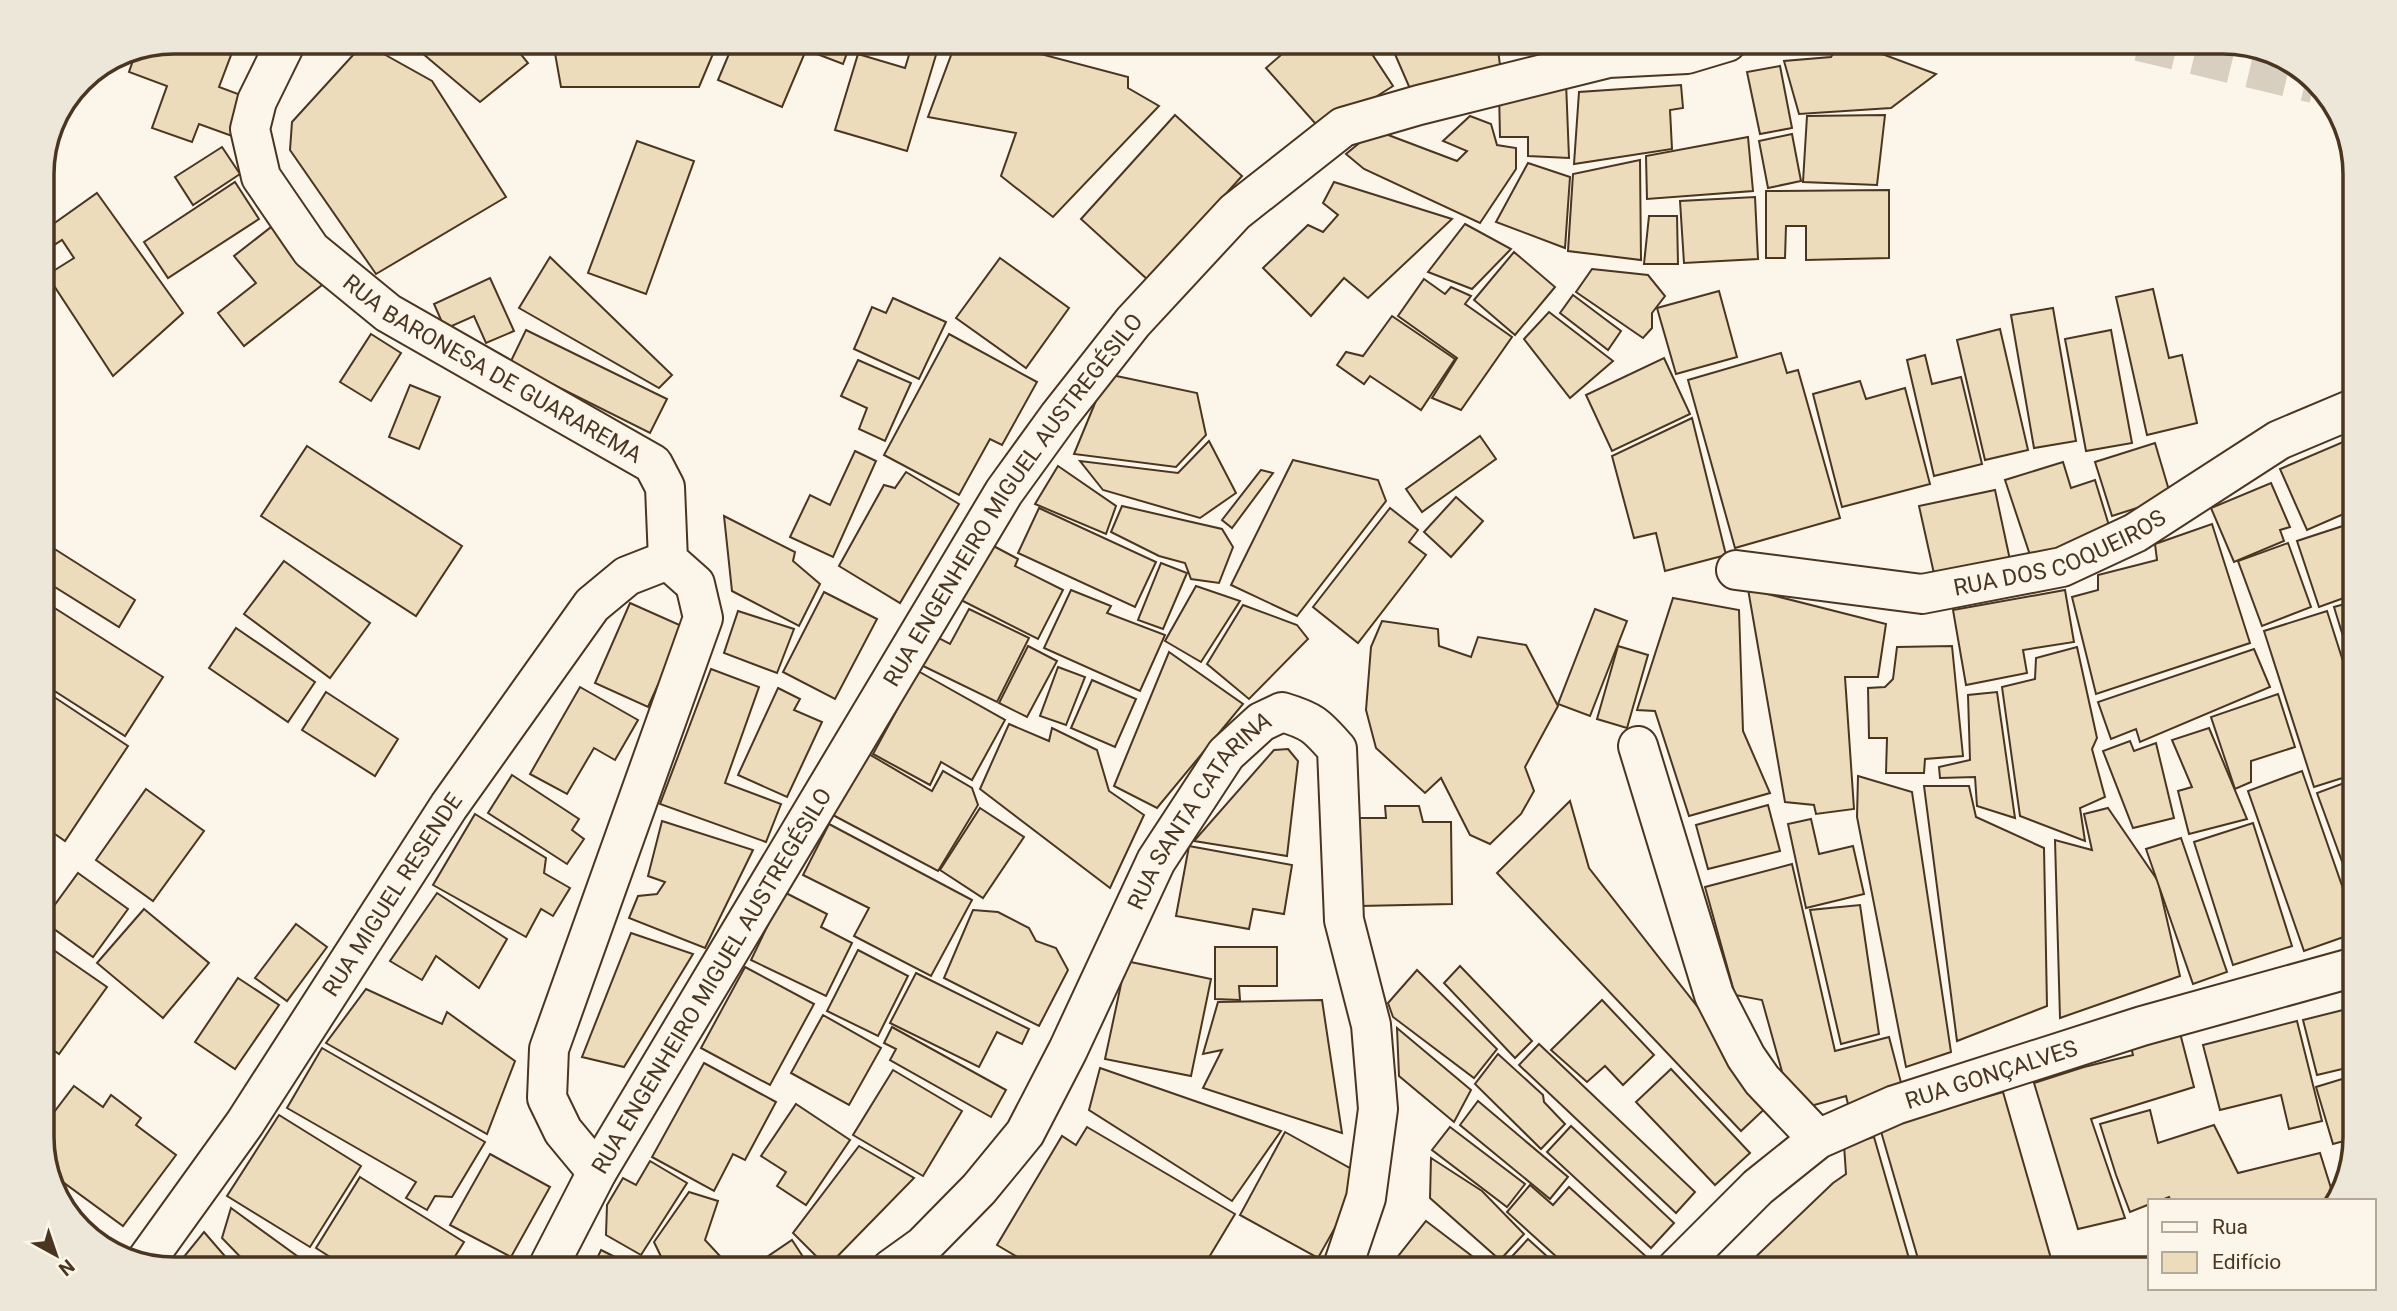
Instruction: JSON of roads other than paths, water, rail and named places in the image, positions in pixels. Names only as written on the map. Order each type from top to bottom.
[{"type":"street","name":"RUA BARONESA DE GUARAREMA","points":[[280,54],[257,101],[250,130],[261,177],[311,250],[388,313],[653,464],[665,487],[668,560]]},
{"type":"street","name":"RUA ENGENHEIRO MIGUEL AUSTREGÉSILO","points":[[553,1257],[597,1172],[1004,492],[1059,416],[1133,322],[1235,212],[1343,127],[1419,105],[1608,58],[1687,54]]},
{"type":"street","name":"RUA DOS COQUEIROS","points":[[1736,570],[1922,594],[2062,567],[2135,533],[2279,440],[2342,413]]},
{"type":"street","points":[[597,1172],[563,1131],[547,1098],[549,1049],[703,618],[695,584],[668,560]]},
{"type":"street","name":"RUA MIGUEL RESENDE","points":[[150,1254],[245,1123],[449,806],[592,604],[627,576],[668,560]]},
{"type":"street","name":"RUA SANTA CATARINA","points":[[908,1257],[923,1246],[970,1198],[1025,1133],[1068,1050],[1156,861],[1226,754],[1261,722],[1282,712],[1308,720],[1337,749],[1344,920],[1371,1025],[1378,1109],[1366,1198],[1346,1257]]},
{"type":"street","points":[[1638,746],[1714,995],[1746,1057],[1762,1080],[1818,1139]]},
{"type":"street","name":"RUA GONÇALVES","points":[[1688,1257],[1758,1187],[1818,1139],[1908,1101],[2143,1027],[2343,970]]},
{"type":"tunnel","points":[[2189,54],[2296,80]]}]
